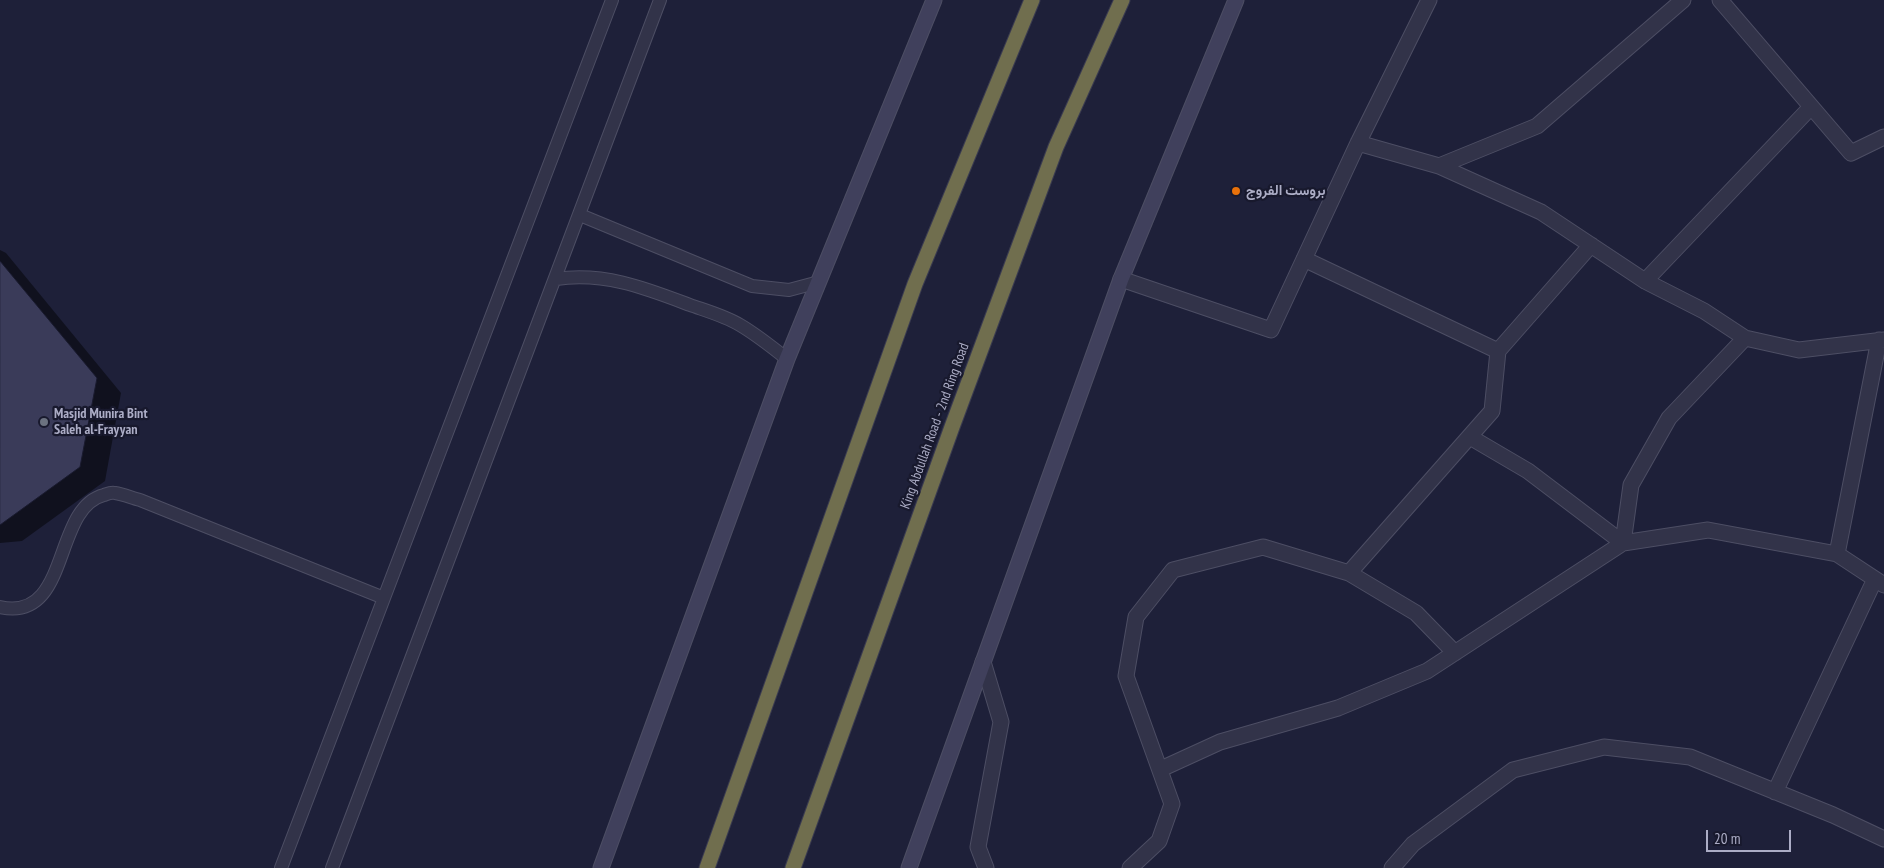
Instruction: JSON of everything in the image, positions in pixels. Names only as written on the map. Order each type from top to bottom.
[{"type":"highway","points":[[707,868],[915,284],[1032,0]]},
{"type":"highway","name":"King Abdullah Road - 2nd Ring Road","points":[[792,868],[1056,147],[1122,0]]},
{"type":"main road","points":[[601,868],[787,359],[934,0]]},
{"type":"main road","points":[[909,868],[1121,278],[1236,0]]},
{"type":"street","points":[[1121,278],[1271,330],[1358,143],[1429,0]]},
{"type":"street","points":[[1439,166],[1537,126],[1683,0]]},
{"type":"street","points":[[1720,0],[1851,154],[1884,138]]},
{"type":"street","points":[[1646,281],[1811,107]]},
{"type":"street","points":[[1358,143],[1439,166],[1540,212],[1646,281],[1704,311],[1745,338],[1799,350],[1882,340],[1837,554]]},
{"type":"street","points":[[1349,572],[1492,411],[1498,351],[1591,245]]},
{"type":"street","points":[[1304,258],[1498,351]]},
{"type":"street","points":[[1624,542],[1631,485],[1669,418],[1745,338]]},
{"type":"street","points":[[1470,437],[1528,471],[1624,542]]},
{"type":"street","points":[[1161,770],[1220,742],[1338,708],[1427,671],[1624,542],[1708,530],[1837,554],[1879,582],[1775,792]]},
{"type":"street","points":[[1130,868],[1159,841],[1172,804],[1126,676],[1136,617],[1173,570],[1264,547],[1349,572],[1416,613],[1455,652]]},
{"type":"street","points":[[983,662],[1001,722],[978,847],[986,868]]},
{"type":"street","points":[[1392,868],[1413,844],[1513,770],[1604,747],[1690,757],[1833,815],[1884,839]]},
{"type":"lane","points":[[281,868],[612,0]]},
{"type":"lane","points":[[332,868],[660,0]]},
{"type":"lane","points":[[580,215],[752,286],[789,290],[819,282]]},
{"type":"lane","points":[[556,279],[576,276],[604,278],[653,291],[738,324],[758,336],[787,359]]},
{"type":"lane","points":[[0,607],[10,609],[29,606],[44,592],[56,571],[78,515],[94,497],[113,492],[140,500],[384,598]]},
{"type":"building","name":"Masjid Munira Bint Saleh al-Frayyan","points":[[0,261],[97,378],[80,467],[0,525]]},
{"type":"place","name":"بروست الفروج","points":[[1236,191]]},
{"type":"place","name":"Masjid Munira Bint Saleh al-Frayyan","points":[[44,422]]}]
